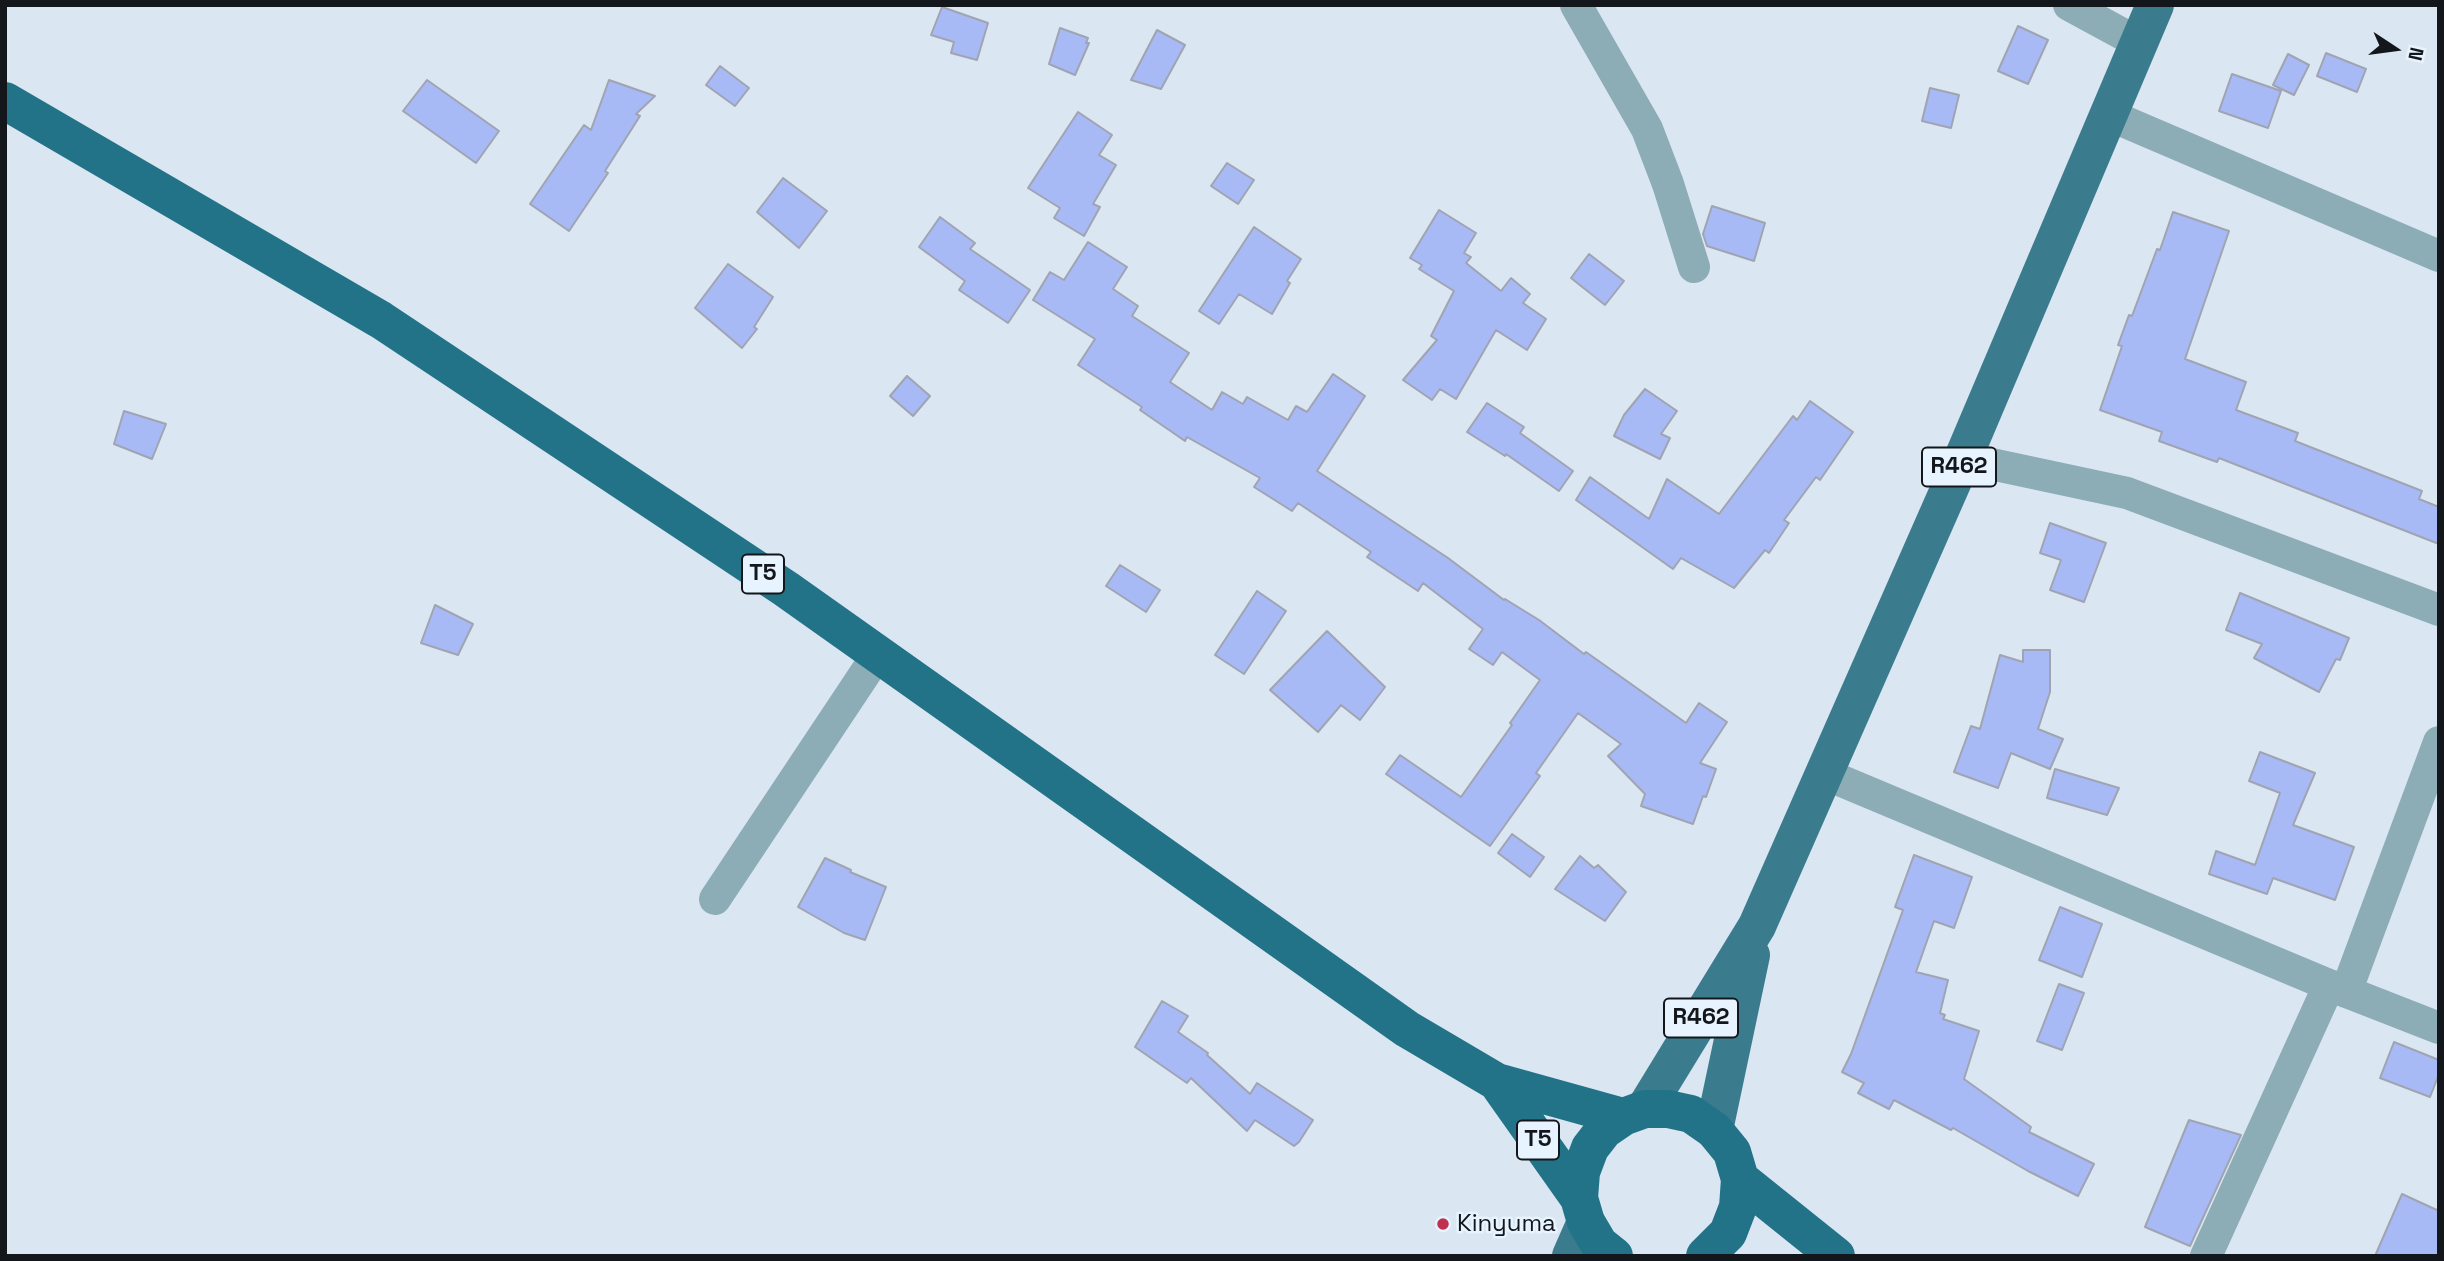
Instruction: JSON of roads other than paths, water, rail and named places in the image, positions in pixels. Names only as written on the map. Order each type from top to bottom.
[{"type":"highway","name":"T5","points":[[5,102],[381,320],[786,589],[1407,1029],[1497,1082],[1634,1113]]},
{"type":"highway","name":"T5","points":[[1497,1082],[1579,1225]]},
{"type":"highway","points":[[1614,1256],[1579,1225],[1581,1172],[1590,1148],[1604,1130],[1634,1113],[1668,1109],[1691,1114],[1714,1130],[1732,1152],[1740,1179],[1738,1207],[1728,1233],[1715,1254]]},
{"type":"highway","points":[[1740,1179],[1836,1256]]},
{"type":"main road","name":"R462","points":[[1634,1113],[1757,926],[1964,458],[2155,5]]},
{"type":"main road","name":"R462","points":[[1714,1130],[1757,926]]},
{"type":"street","points":[[1576,5],[1647,129],[1668,184],[1694,267]]},
{"type":"street","points":[[2069,5],[2139,43]]},
{"type":"street","points":[[2109,115],[2439,256]]},
{"type":"street","points":[[1964,458],[2127,493],[2439,610]]},
{"type":"street","points":[[715,899],[877,654]]},
{"type":"street","points":[[2206,1256],[2337,988],[2439,742]]},
{"type":"street","points":[[1825,774],[2439,1028]]},
{"type":"place","name":"Kinyuma","points":[[1443,1224]]}]
